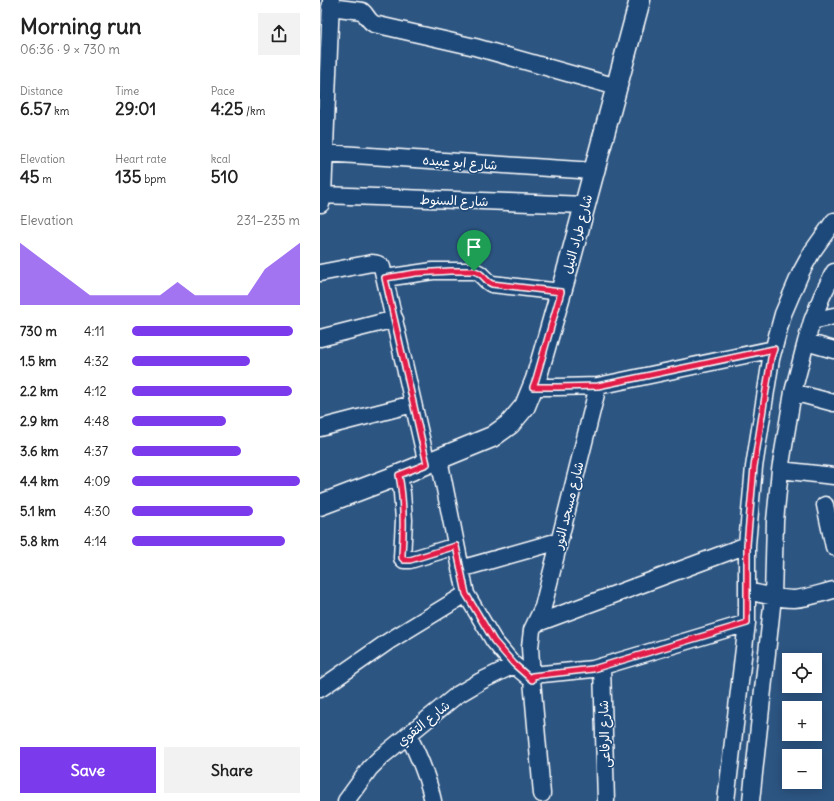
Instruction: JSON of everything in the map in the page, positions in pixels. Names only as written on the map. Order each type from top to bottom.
[{"type":"street","name":"شارع طراد النيل","points":[[320,505],[492,437],[510,424],[525,406],[536,379],[561,292],[640,0]]},
{"type":"street","points":[[322,200],[322,174],[325,153],[324,56],[331,4],[362,11],[374,24],[475,47],[617,87]]},
{"type":"street","name":"شارع ابو عبيده","points":[[325,153],[594,170]]},
{"type":"street","name":"شارع السنوط","points":[[322,200],[585,205]]},
{"type":"street","points":[[726,801],[747,623],[747,545],[754,467],[771,358],[783,314],[801,272],[812,252],[834,221]]},
{"type":"street","points":[[320,273],[372,263],[380,264],[382,267],[413,404],[433,461],[456,546],[466,594],[494,641],[514,664],[532,678],[593,669],[747,623]]},
{"type":"street","points":[[385,278],[433,272],[474,271],[480,273],[489,283],[492,284],[561,292]]},
{"type":"street","points":[[751,801],[773,597],[775,521],[780,470],[794,392],[806,342],[812,321],[822,296],[834,272]]},
{"type":"street","points":[[812,321],[834,316]]},
{"type":"street","points":[[320,338],[394,319]]},
{"type":"street","points":[[806,342],[834,350]]},
{"type":"street","points":[[533,387],[598,386],[774,349]]},
{"type":"street","name":"شارع مسجد النور","points":[[542,794],[532,678],[532,630],[544,607],[598,386]]},
{"type":"street","points":[[794,392],[834,403]]},
{"type":"street","points":[[320,428],[413,404]]},
{"type":"street","points":[[780,470],[834,476]]},
{"type":"street","points":[[399,475],[404,520],[402,558],[404,560],[410,560],[456,546]]},
{"type":"street","points":[[825,505],[834,547]]},
{"type":"street","points":[[460,569],[560,541]]},
{"type":"street","points":[[535,624],[747,545]]},
{"type":"street","points":[[747,591],[773,597],[802,598],[834,590]]},
{"type":"street","points":[[320,689],[389,641],[466,594]]},
{"type":"street","name":"شارع التقوي","points":[[346,801],[370,768],[381,757],[457,695],[514,664]]},
{"type":"street","name":"شارع الرفاعى","points":[[602,667],[606,801]]},
{"type":"street","points":[[408,735],[420,760],[433,801]]},
{"type":"route","points":[[474,271],[477,271],[483,275],[489,283],[492,284],[561,292],[533,387],[598,386],[774,349],[771,358],[754,467],[747,545],[747,623],[593,669],[532,676],[532,680],[514,664],[494,641],[479,617],[466,594],[456,546],[407,561],[402,558],[404,520],[399,475],[427,464],[385,278],[416,273],[474,271]]}]
